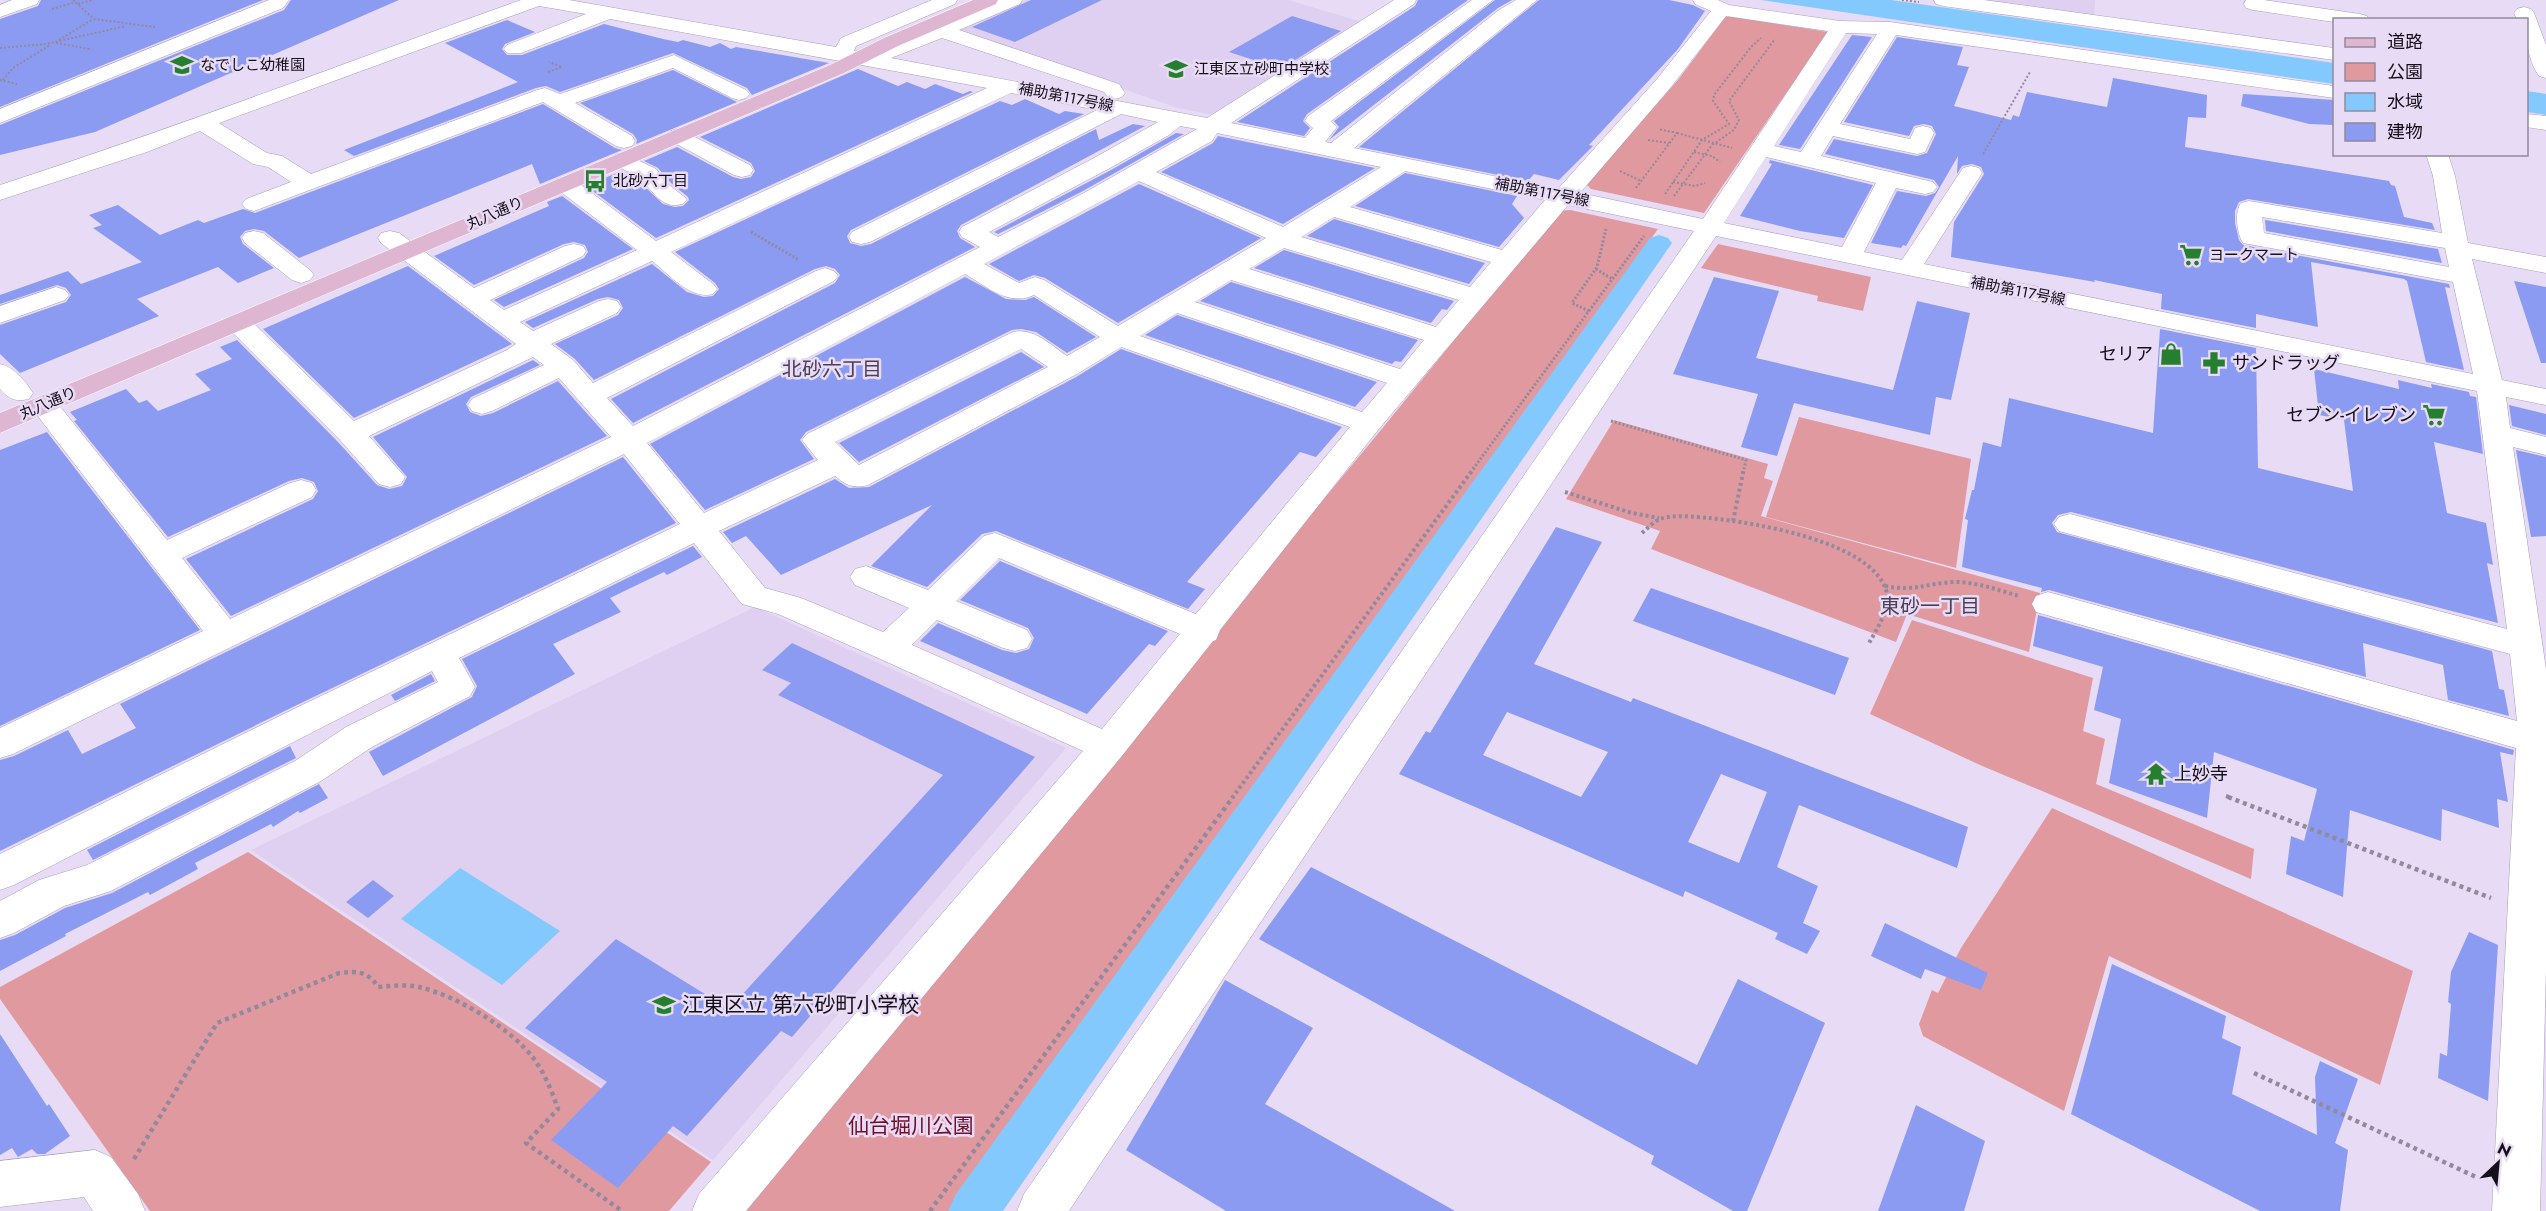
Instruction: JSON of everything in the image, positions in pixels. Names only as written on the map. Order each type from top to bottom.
[{"type":"main road","name":"丸八通り","points":[[21,400],[238,323],[398,245],[623,150],[739,94],[851,56],[972,0]]},
{"type":"main road","name":"丸八通り","points":[[886,40],[989,0]]},
{"type":"main road","name":"丸八通り","points":[[0,424],[21,400],[301,275],[398,245],[565,184],[623,150],[679,136],[837,69],[851,56]]},
{"type":"street","points":[[0,11],[30,0]]},
{"type":"street","points":[[0,117],[276,4],[280,0]]},
{"type":"street","points":[[0,193],[139,147],[201,122],[538,0]]},
{"type":"street","name":"補助第117号線","points":[[538,0],[851,56],[1110,106],[1565,196],[1909,269],[2546,397]]},
{"type":"street","points":[[948,0],[848,42],[851,56],[895,51],[1013,0]]},
{"type":"street","points":[[1310,146],[1326,127],[1316,122],[1383,71],[1484,0]]},
{"type":"street","points":[[1335,151],[1506,14],[1511,13],[1528,0]]},
{"type":"street","points":[[1943,0],[2333,54]]},
{"type":"street","points":[[2366,0],[2370,18]]},
{"type":"street","points":[[0,744],[629,440],[998,247],[1204,136],[1210,126],[1322,54],[1394,2]]},
{"type":"street","points":[[716,1211],[1108,747],[1204,631],[1368,424],[1507,259],[1554,204],[1635,132],[1712,4],[1840,27],[1890,28],[2333,92]]},
{"type":"street","points":[[514,49],[609,13]]},
{"type":"street","points":[[2256,13],[2333,18]]},
{"type":"street","points":[[2256,13],[2269,29],[2333,38]]},
{"type":"street","points":[[2524,13],[2526,18]]},
{"type":"street","points":[[2528,24],[2546,72]]},
{"type":"street","points":[[1041,1211],[1708,227],[1749,149],[1840,27]]},
{"type":"street","points":[[1807,160],[1890,28]]},
{"type":"street","points":[[861,237],[1110,106],[1115,94],[1112,88],[942,31]]},
{"type":"street","points":[[1322,54],[1383,71]]},
{"type":"street","points":[[254,204],[551,98],[674,61],[739,94]]},
{"type":"street","points":[[522,82],[551,98],[623,150],[661,190],[675,199]]},
{"type":"street","points":[[2528,82],[2546,84]]},
{"type":"street","points":[[500,321],[727,218],[1008,86]]},
{"type":"street","points":[[998,247],[971,232],[1102,163],[1161,130],[1175,119]]},
{"type":"street","points":[[2528,120],[2546,123]]},
{"type":"street","points":[[201,122],[261,159],[274,160],[309,183]]},
{"type":"street","points":[[1827,128],[1917,147],[1923,133]]},
{"type":"street","points":[[679,136],[742,170]]},
{"type":"street","points":[[1749,149],[1925,187]]},
{"type":"street","points":[[2438,156],[2490,386],[2538,724],[2534,901],[2517,1207]]},
{"type":"street","points":[[1067,368],[1022,338],[817,440],[837,463],[857,478],[1067,368],[1331,209],[1401,164]]},
{"type":"street","points":[[1138,172],[1283,238],[1475,297]]},
{"type":"street","points":[[1909,269],[1971,173]]},
{"type":"street","points":[[1850,256],[1889,179]]},
{"type":"street","points":[[565,184],[704,289]]},
{"type":"street","points":[[2460,257],[2249,208],[2253,238],[2546,265]]},
{"type":"street","points":[[1331,209],[1507,259]]},
{"type":"street","points":[[254,238],[301,275]]},
{"type":"street","points":[[398,245],[563,366],[629,440],[754,597],[789,606],[1108,747]]},
{"type":"street","points":[[470,299],[574,251]]},
{"type":"street","points":[[965,264],[1018,292],[1035,285],[1118,337],[1368,424]]},
{"type":"street","points":[[1228,271],[1441,337]]},
{"type":"street","points":[[589,396],[825,276]]},
{"type":"street","points":[[0,315],[56,295]]},
{"type":"street","points":[[1175,304],[1405,380]]},
{"type":"street","points":[[350,434],[517,356],[543,337],[608,308]]},
{"type":"street","points":[[238,323],[390,477]]},
{"type":"street","points":[[482,405],[563,366]]},
{"type":"street","points":[[0,372],[21,400],[161,555],[225,636]]},
{"type":"street","points":[[2495,433],[2546,446]]},
{"type":"street","points":[[0,873],[233,754],[439,653],[837,463]]},
{"type":"street","points":[[161,555],[301,490]]},
{"type":"street","points":[[2070,524],[2526,646]]},
{"type":"street","points":[[888,648],[995,544],[1204,631]]},
{"type":"street","points":[[866,577],[1015,639]]},
{"type":"street","points":[[2048,604],[2538,724]]},
{"type":"street","points":[[0,921],[53,892],[97,879],[308,771],[358,737],[458,687],[439,653]]},
{"type":"street","points":[[0,1184],[95,1173],[111,1196]]},
{"type":"path","points":[[73,0],[93,19],[159,27]]},
{"type":"path","points":[[77,4],[92,0]]},
{"type":"path","points":[[3,80],[13,68],[93,19]]},
{"type":"path","points":[[0,48],[22,48],[132,25]]},
{"type":"path","points":[[1664,195],[1702,140],[1729,124],[1713,101],[1714,95],[1751,47],[1768,31]]},
{"type":"path","points":[[1675,195],[1714,143],[1734,130],[1739,120],[1729,101],[1776,38]]},
{"type":"path","points":[[54,42],[90,50]]},
{"type":"path","points":[[1971,173],[2025,82],[2040,49]]},
{"type":"path","points":[[1635,132],[1677,133],[1749,149]]},
{"type":"path","points":[[1635,132],[1652,140],[1669,143]]},
{"type":"path","points":[[1642,190],[1635,188],[1677,133]]},
{"type":"path","points":[[1694,152],[1705,154],[1720,162],[1715,169]]},
{"type":"path","points":[[1620,170],[1624,175],[1641,181]]},
{"type":"path","points":[[1674,182],[1700,186],[1710,177]]},
{"type":"path","points":[[1657,194],[1681,200]]},
{"type":"path","points":[[727,218],[825,276]]},
{"type":"path","points":[[1589,311],[1572,303],[1596,269],[1607,224]]},
{"type":"path","points":[[930,1211],[1646,233]]},
{"type":"path","points":[[1596,269],[1612,279]]},
{"type":"path","points":[[1609,421],[1746,460],[1733,521]]},
{"type":"path","points":[[1562,491],[1632,513],[1660,519],[1688,517],[1733,521],[1779,529],[1839,549],[1862,563],[1882,580],[1887,592],[1886,606],[1868,645]]},
{"type":"path","points":[[1642,533],[1660,519]]},
{"type":"path","points":[[1885,586],[1905,590],[1953,582],[1977,584],[2048,604]]},
{"type":"path","points":[[2226,796],[2534,901]]},
{"type":"path","points":[[111,1196],[217,1023],[301,991],[324,978],[339,973],[358,971],[372,977],[378,987],[419,987],[455,1001],[499,1029],[530,1054],[548,1083],[558,1109],[526,1143],[622,1211]]},
{"type":"path","points":[[2254,1073],[2517,1207]]},
{"type":"shaded area","name":"江東区立砂町中学校","points":[[1026,0],[1288,0],[1362,22],[1213,115],[1178,108],[956,31]]},
{"type":"shaded area","points":[[1972,0],[2095,0],[2094,17]]},
{"type":"shaded area","name":"江東区立 第六砂町小学校","points":[[755,607],[1066,748],[713,1160],[251,850]]},
{"type":"green space","points":[[1725,17],[1828,32],[1704,213],[1591,189],[1586,184],[1678,80]]},
{"type":"green space","name":"仙台堀川公園","points":[[1570,210],[1658,229],[952,1211],[734,1211],[1381,430],[1559,211]]},
{"type":"green space","points":[[1718,244],[1871,277],[1863,311],[1817,301],[1818,296],[1701,268]]},
{"type":"green space","points":[[1799,417],[1971,459],[1956,568],[1766,517]]},
{"type":"green space","points":[[1614,420],[1768,464],[1764,478],[1773,481],[1761,516],[2040,593],[2029,652],[1907,614],[1896,642],[1651,549],[1660,531],[1566,499]]},
{"type":"green space","points":[[1912,620],[2093,678],[2083,731],[2105,739],[2096,784],[2254,849],[2251,879],[1980,765],[1870,714]]},
{"type":"green space","points":[[2052,808],[2413,971],[2380,1085],[2109,956],[2064,1111],[1923,1036],[1919,1024],[1932,990],[1938,993],[1961,948]]},
{"type":"green space","points":[[248,852],[711,1162],[669,1211],[150,1211],[0,999],[0,987]]},
{"type":"water","points":[[1761,0],[1891,0],[2333,63],[2333,84]]},
{"type":"water","points":[[2528,91],[2546,94],[2546,115],[2528,112]]},
{"type":"water","points":[[460,868],[560,931],[502,985],[401,919]]},
{"type":"building","points":[[41,0],[263,0],[0,107],[0,19],[38,6]]},
{"type":"building","points":[[291,0],[399,0],[95,132],[0,155],[0,125],[284,10]]},
{"type":"building","points":[[1031,0],[1102,0],[1015,42],[972,27]]},
{"type":"building","points":[[1418,0],[1468,0],[1307,114],[1303,121],[1310,128],[1304,136],[1237,122],[1415,6]]},
{"type":"building","points":[[1495,0],[1512,0],[1498,8],[1329,140],[1339,127],[1334,121]]},
{"type":"building","points":[[1539,0],[1669,0],[1693,5],[1705,11],[1678,49],[1589,145],[1593,146],[1559,180],[1534,174],[1528,181],[1359,147]]},
{"type":"building","points":[[1292,16],[1341,31],[1281,69],[1229,52]]},
{"type":"building","points":[[507,20],[535,32],[505,44],[502,49],[507,55],[522,55],[604,24],[678,42],[683,40],[710,47],[720,43],[731,49],[736,47],[829,63],[752,95],[747,88],[673,53],[560,92],[546,86],[536,88],[354,156],[344,150],[518,82],[445,43]]},
{"type":"building","points":[[1852,35],[1872,37],[1800,149],[1779,145]]},
{"type":"building","points":[[1897,37],[1963,47],[1957,65],[1969,67],[1954,106],[2011,120],[2013,115],[2019,117],[2027,92],[2107,107],[2113,78],[2207,95],[2206,118],[2188,117],[2185,147],[2389,181],[2395,186],[2404,217],[2432,223],[2435,230],[2248,199],[2239,202],[2235,211],[2239,240],[2243,245],[2449,284],[2450,288],[2445,287],[2464,370],[2426,362],[2407,281],[2404,279],[2311,262],[2318,327],[2256,314],[2256,328],[2161,309],[2162,294],[2094,280],[2095,282],[1951,257],[1954,222],[1984,174],[1981,167],[1972,164],[1962,166],[1957,174],[1958,156],[1906,246],[1903,245],[1901,248],[1871,243],[1897,191],[1926,196],[1935,193],[1939,187],[1934,180],[1825,154],[1834,139],[1917,156],[1927,153],[1936,134],[1932,126],[1924,124],[1914,126],[1909,136],[1844,122]]},
{"type":"building","points":[[858,69],[898,86],[907,82],[925,89],[935,84],[963,94],[973,92],[656,238],[586,186],[621,171],[639,181],[663,204],[683,206],[689,200],[688,197],[658,168],[644,161],[677,147],[733,177],[741,179],[751,177],[755,171],[751,163],[700,137]]},
{"type":"building","points":[[673,70],[737,102],[636,144],[637,140],[633,134],[580,103]]},
{"type":"building","points":[[2243,94],[2333,100],[2333,125],[2309,124],[2241,106]]},
{"type":"building","points":[[1025,99],[1059,114],[1065,111],[1084,114],[851,230],[847,236],[850,243],[861,246],[871,244],[1096,129],[1099,140],[1133,124],[1145,126],[961,225],[957,231],[960,238],[975,247],[633,423],[611,399],[835,283],[840,275],[835,269],[826,266],[815,269],[594,380],[575,359],[555,344],[618,315],[623,308],[619,300],[608,297],[598,299],[533,328],[525,322],[652,264],[687,292],[704,297],[713,296],[719,289],[715,283],[675,252],[1000,101],[1012,105]]},
{"type":"building","points":[[543,104],[622,150],[540,184],[532,164],[299,258],[264,231],[254,229],[245,231],[240,237],[243,244],[274,268],[238,283],[218,267],[137,299],[159,316],[20,373],[0,354],[0,325],[66,302],[71,295],[66,288],[57,285],[0,304],[0,295],[68,271],[81,284],[142,262],[93,228],[102,225],[89,215],[118,205],[160,235],[198,220],[204,223],[243,209],[255,213]]},
{"type":"building","points":[[1176,133],[1184,134],[1081,192],[998,234],[994,232],[1111,170]]},
{"type":"building","points":[[1218,136],[1375,168],[1283,224],[1161,172],[1213,143]]},
{"type":"building","points":[[1770,160],[1873,185],[1844,238],[1800,231],[1740,216],[1772,164],[1769,163]]},
{"type":"building","points":[[1405,173],[1517,196],[1512,204],[1524,218],[1499,247],[1355,206]]},
{"type":"building","points":[[1139,184],[1261,238],[1118,323],[1045,278],[1034,275],[1019,281],[989,264]]},
{"type":"building","points":[[562,196],[633,249],[504,307],[494,300],[584,258],[588,252],[585,245],[574,242],[564,244],[474,285],[434,256],[549,206],[547,202]]},
{"type":"building","points":[[1334,219],[1485,263],[1469,284],[1307,236]]},
{"type":"building","points":[[2265,220],[2438,249],[2442,263],[2266,231]]},
{"type":"building","points":[[1284,250],[1454,301],[1447,310],[1442,309],[1431,323],[1254,268]]},
{"type":"building","points":[[408,266],[512,344],[354,418],[263,329]]},
{"type":"building","points":[[965,277],[1006,299],[1025,300],[1034,297],[1096,337],[1067,353],[1036,332],[1012,330],[806,432],[800,440],[814,459],[705,510],[650,444]]},
{"type":"building","points":[[1714,277],[1779,291],[1756,358],[1893,390],[1917,301],[1970,313],[1951,400],[1936,397],[1930,435],[1794,403],[1777,456],[1741,447],[1758,394],[1673,374]]},
{"type":"building","points":[[2514,281],[2546,287],[2546,363],[2541,363]]},
{"type":"building","points":[[1231,282],[1418,340],[1401,362],[1395,361],[1392,364],[1200,301]]},
{"type":"building","points":[[1177,315],[1377,382],[1355,407],[1145,335]]},
{"type":"building","points":[[2160,329],[2256,348],[2258,468],[2353,491],[2344,420],[2319,415],[2314,369],[2399,389],[2398,380],[2432,388],[2431,384],[2469,392],[2470,396],[2476,397],[2483,454],[2434,442],[2447,513],[2486,523],[2493,565],[2487,563],[2498,623],[2071,512],[2058,515],[2052,523],[2057,532],[2492,651],[2499,689],[2504,690],[2509,716],[2448,700],[2443,665],[2363,643],[2366,677],[2049,590],[2041,592],[2042,588],[1962,567],[1968,520],[1965,519],[1972,490],[1974,490],[1983,442],[2001,447],[2009,398],[2153,433]]},
{"type":"building","points":[[237,340],[338,442],[377,485],[389,489],[402,486],[407,477],[373,437],[533,360],[540,365],[471,397],[466,404],[470,412],[481,416],[493,413],[558,381],[607,436],[231,616],[186,559],[313,499],[318,491],[314,482],[302,478],[289,481],[168,537],[74,421],[77,420],[70,412],[126,389],[139,403],[147,400],[158,411],[211,390],[195,374],[232,359],[220,347]]},
{"type":"building","points":[[1121,349],[1342,427],[1316,457],[1300,452],[1187,582],[1205,589],[1188,609],[996,531],[982,534],[927,587],[871,566],[932,505],[781,575],[746,536],[732,543],[723,532],[835,479],[849,488],[869,487],[1078,376]]},
{"type":"building","points":[[1021,352],[1044,367],[859,462],[839,443]]},
{"type":"building","points":[[2509,405],[2546,414],[2546,435],[2512,426]]},
{"type":"building","points":[[47,432],[200,630],[0,726],[0,450]]},
{"type":"building","points":[[2516,450],[2546,457],[2546,536],[2531,537]]},
{"type":"building","points":[[623,457],[676,523],[0,851],[0,760],[14,756],[68,730],[82,754],[136,728],[120,704]]},
{"type":"building","points":[[1556,527],[1602,542],[1534,664],[1631,702],[1633,698],[1968,827],[1957,868],[1799,805],[1777,867],[1818,886],[1803,923],[1820,931],[1807,954],[1775,939],[1778,933],[1685,891],[1683,897],[1399,774],[1426,731],[1430,733]],"holes":[[[1507,712],[1608,752],[1581,797],[1483,755]],[[1721,774],[1767,792],[1739,863],[1688,842]]]},
{"type":"building","points":[[693,546],[702,557],[667,575],[664,572],[610,598],[621,612],[553,644],[575,674],[383,776],[369,752],[472,697],[477,686],[462,659]]},
{"type":"building","points":[[1000,561],[1168,631],[1155,646],[1149,644],[1087,714],[920,641],[938,623],[1002,650],[1016,653],[1029,649],[1034,638],[1028,628],[960,600]]},
{"type":"building","points":[[1651,588],[1849,658],[1835,695],[1633,621]]},
{"type":"building","points":[[2038,615],[2514,750],[2513,755],[2500,752],[2508,802],[2497,799],[2499,828],[2442,809],[2441,841],[2350,810],[2343,897],[2286,874],[2291,836],[2304,841],[2317,789],[2214,752],[2207,818],[2109,783],[2121,719],[2094,710],[2103,667],[2033,646]]},
{"type":"building","points":[[792,643],[1035,757],[792,1037],[781,1031],[687,1136],[673,1126],[618,1188],[551,1140],[607,1082],[525,1028],[616,939],[729,1009],[943,775],[778,695],[791,683],[762,670]]},
{"type":"building","points":[[431,674],[435,681],[395,701],[391,695]]},
{"type":"building","points":[[290,746],[296,758],[93,860],[87,850]]},
{"type":"building","points":[[319,784],[328,798],[300,813],[298,811],[273,827],[271,824],[195,863],[198,869],[150,895],[148,892],[65,934],[66,936],[0,971],[0,940],[15,935],[65,908],[112,893]]},
{"type":"building","points":[[1311,867],[1697,1065],[1738,979],[1825,1023],[1747,1211],[1733,1211],[1651,1164],[1654,1156],[1259,939]]},
{"type":"building","points":[[373,880],[394,896],[368,918],[346,902]]},
{"type":"building","points":[[1885,923],[1988,973],[1981,990],[1925,969],[1921,979],[1871,956]]},
{"type":"building","points":[[2469,932],[2498,945],[2488,1101],[2438,1078],[2440,1053],[2447,1056],[2451,972]]},
{"type":"building","points":[[2112,964],[2226,1016],[2222,1038],[2241,1047],[2232,1094],[2317,1135],[2315,1077],[2320,1061],[2358,1079],[2335,1143],[2348,1150],[2340,1211],[2260,1211],[2071,1114]]},
{"type":"building","points":[[1225,980],[1313,1028],[1265,1104],[1455,1211],[1226,1211],[1126,1150]]},
{"type":"building","points":[[0,1034],[47,1106],[49,1104],[70,1136],[45,1154],[37,1154],[32,1149],[18,1157],[12,1148],[0,1155]]},
{"type":"building","points":[[1916,1105],[1985,1141],[1964,1211],[1878,1211]]},
{"type":"waterway","points":[[973,1211],[1659,243]]},
{"type":"place","name":"なでしこ幼稚園","points":[[182,65]]},
{"type":"place","name":"江東区立砂町中学校","points":[[1176,69]]},
{"type":"place","name":"北砂六丁目","points":[[595,181]]},
{"type":"place","name":"ヨークマート","points":[[2191,255]]},
{"type":"place","name":"セリア","points":[[2171,354]]},
{"type":"place","name":"サンドラッグ","points":[[2214,363]]},
{"type":"place","name":"セブン-イレブン","points":[[2434,415]]},
{"type":"place","name":"上妙寺","points":[[2156,774]]},
{"type":"place","name":"江東区立 第六砂町小学校","points":[[664,1005]]},
{"type":"district","name":"北砂六丁目","points":[[832,369]]},
{"type":"district","name":"東砂一丁目","points":[[1930,606]]}]
